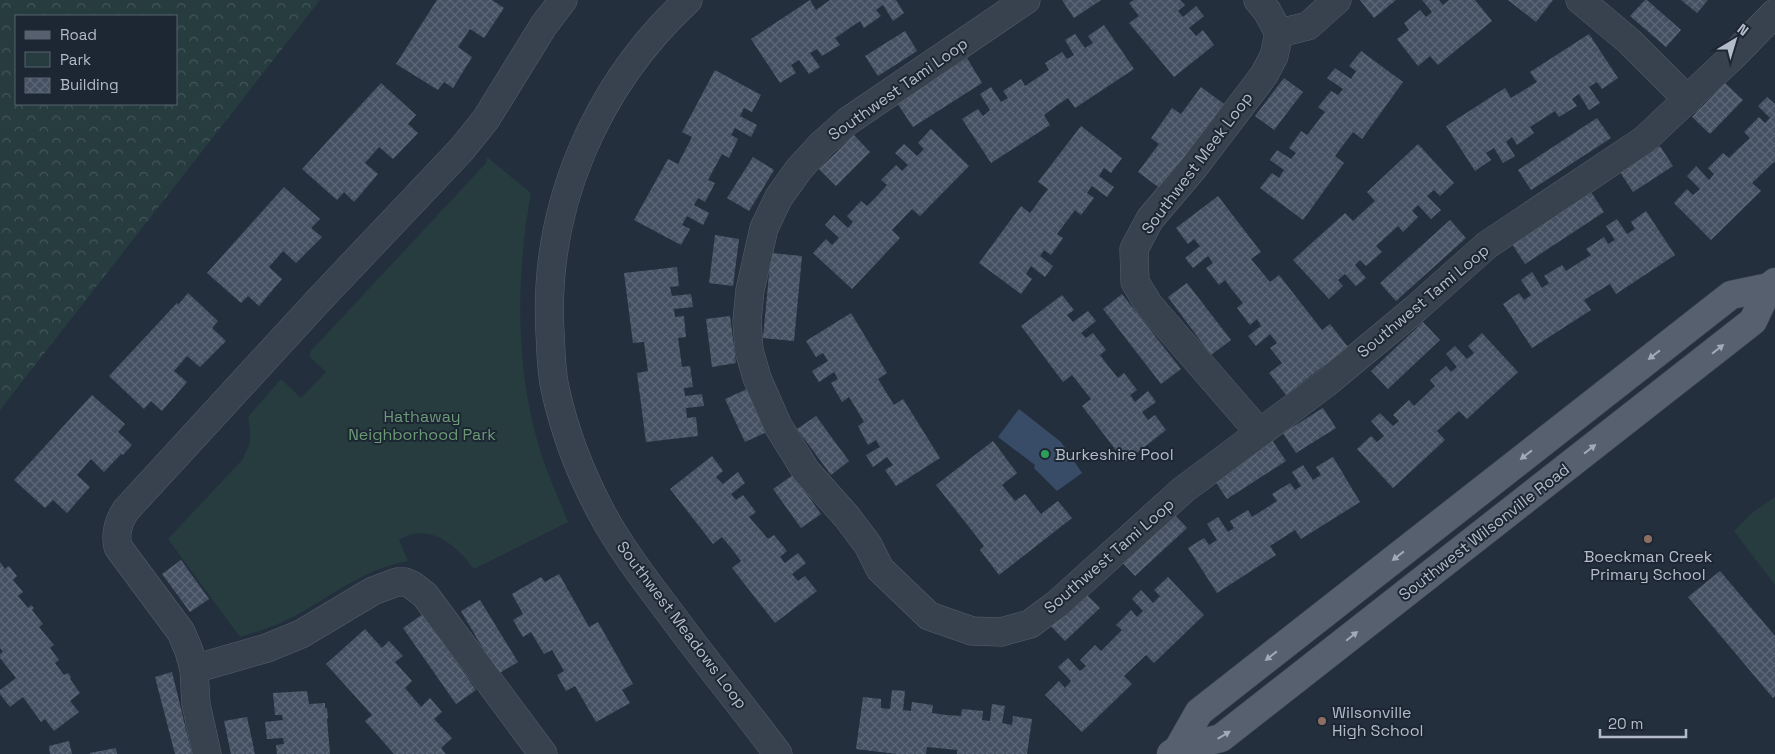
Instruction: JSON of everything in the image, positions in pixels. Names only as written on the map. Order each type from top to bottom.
[{"type":"main road","name":"Southwest Wilsonville Road","points":[[1174,752],[1222,738],[1331,653],[1754,321],[1772,285]]},
{"type":"street","points":[[207,754],[196,704],[194,669],[189,651],[181,632],[118,547],[116,533],[121,518],[292,329],[462,149],[486,119],[544,25],[563,0]]},
{"type":"street","name":"Southwest Meadows Loop","points":[[688,0],[631,63],[612,91],[592,129],[569,182],[554,244],[548,304],[551,360],[555,388],[572,450],[600,510],[638,572],[778,754]]},
{"type":"street","name":"Southwest Tami Loop","points":[[1026,0],[848,121],[822,144],[799,169],[779,197],[764,228],[750,290],[747,321],[750,350],[757,378],[778,426],[806,471],[847,517],[868,545],[880,569],[929,616],[972,631],[1001,632],[1030,624],[1057,604],[1182,490],[1332,378],[1414,310],[1487,245],[1644,140],[1688,100],[1775,13]]},
{"type":"street","points":[[1258,0],[1267,10],[1278,33],[1308,26],[1337,0]]},
{"type":"street","points":[[1580,0],[1629,41],[1688,100]]},
{"type":"street","name":"Southwest Meek Loop","points":[[1259,432],[1149,305],[1135,282],[1134,250],[1150,219],[1195,166],[1264,75],[1274,56],[1278,33]]},
{"type":"street","points":[[194,669],[267,648],[301,634],[373,591],[397,582],[405,582],[425,595],[543,754]]},
{"type":"green space","points":[[0,0],[320,0],[0,410]]},
{"type":"green space","name":"Hathaway Neighborhood Park","points":[[487,157],[531,193],[522,259],[520,294],[523,363],[527,397],[534,430],[547,470],[568,522],[474,569],[459,552],[441,539],[421,533],[410,535],[399,540],[408,561],[368,574],[291,618],[240,637],[168,539],[242,460],[248,449],[250,439],[248,417],[281,379],[301,398],[326,372],[310,357],[310,352],[486,163]]},
{"type":"green space","points":[[1775,497],[1775,585],[1734,531],[1752,513]]},
{"type":"water","name":"Burkeshire Pool","points":[[1019,409],[1061,442],[1082,473],[1057,491],[1034,468],[1035,465],[998,437]]},
{"type":"building","points":[[437,0],[492,0],[504,8],[484,38],[470,29],[458,47],[472,57],[453,88],[444,82],[438,90],[396,64]]},
{"type":"building","points":[[810,0],[816,10],[830,0],[896,0],[904,13],[893,21],[883,5],[876,10],[881,16],[864,28],[860,21],[835,38],[840,45],[822,56],[817,49],[810,53],[820,67],[809,74],[799,60],[791,65],[796,73],[780,83],[751,39]]},
{"type":"building","points":[[1062,0],[1101,0],[1074,18]]},
{"type":"building","points":[[1134,0],[1180,0],[1185,5],[1178,11],[1183,17],[1196,6],[1204,16],[1189,28],[1196,36],[1203,30],[1214,45],[1174,77],[1129,23],[1139,16],[1129,3]]},
{"type":"building","points":[[1360,0],[1396,0],[1374,18]]},
{"type":"building","points":[[1422,0],[1439,0],[1443,5],[1449,0],[1475,0],[1492,21],[1438,65],[1430,56],[1418,66],[1397,39],[1409,30],[1404,23],[1420,10],[1426,17],[1432,12]]},
{"type":"building","points":[[1508,0],[1553,0],[1536,22]]},
{"type":"building","points":[[1645,0],[1681,30],[1666,47],[1630,16]]},
{"type":"building","points":[[1681,0],[1708,0],[1697,13]]},
{"type":"building","points":[[1104,25],[1134,69],[1075,108],[1068,98],[1044,115],[1050,125],[991,163],[962,119],[978,109],[983,116],[990,110],[980,94],[991,87],[1001,102],[1008,98],[1003,91],[1021,79],[1025,86],[1049,70],[1045,63],[1062,52],[1067,59],[1074,55],[1065,40],[1075,34],[1085,48],[1093,43],[1088,36]]},
{"type":"building","points":[[905,31],[917,51],[878,76],[865,56]]},
{"type":"building","points":[[1589,34],[1618,78],[1602,89],[1597,82],[1589,87],[1600,103],[1589,110],[1579,94],[1572,99],[1577,106],[1559,117],[1555,111],[1530,127],[1534,133],[1517,145],[1512,137],[1506,142],[1515,156],[1503,163],[1494,148],[1486,153],[1491,160],[1475,171],[1446,126],[1505,88],[1511,98],[1537,82],[1530,72]]},
{"type":"building","points":[[1361,51],[1403,82],[1362,139],[1353,132],[1335,156],[1344,163],[1303,220],[1260,188],[1272,173],[1279,178],[1284,170],[1270,160],[1277,150],[1291,159],[1296,153],[1289,148],[1301,131],[1307,135],[1325,112],[1318,107],[1331,91],[1338,95],[1343,89],[1327,78],[1335,68],[1351,79],[1356,71],[1349,66]]},
{"type":"building","points":[[967,58],[982,83],[913,127],[897,103]]},
{"type":"building","points":[[715,70],[761,95],[752,112],[744,108],[740,116],[757,125],[751,137],[735,128],[731,135],[738,139],[729,158],[722,154],[708,180],[715,183],[705,202],[698,198],[694,205],[709,213],[703,225],[687,216],[682,225],[690,229],[681,245],[634,220],[668,159],[678,164],[692,137],[682,132]]},
{"type":"building","points":[[1284,78],[1303,92],[1274,130],[1255,116]]},
{"type":"building","points":[[381,83],[416,115],[408,124],[418,133],[393,159],[379,147],[365,163],[378,174],[354,202],[344,192],[337,200],[302,169]]},
{"type":"building","points":[[1725,83],[1743,100],[1710,134],[1692,117]]},
{"type":"building","points":[[1201,87],[1224,104],[1161,189],[1138,172],[1159,144],[1151,138],[1172,108],[1181,114]]},
{"type":"building","points":[[1767,97],[1775,104],[1775,163],[1752,183],[1761,191],[1711,240],[1674,203],[1687,189],[1693,195],[1700,189],[1687,176],[1696,166],[1709,180],[1714,174],[1708,168],[1723,153],[1729,158],[1750,138],[1744,132],[1759,117],[1765,123],[1770,118],[1758,106]]},
{"type":"building","points":[[1597,118],[1611,138],[1531,190],[1518,170]]},
{"type":"building","points":[[1081,126],[1122,158],[1111,173],[1104,168],[1099,176],[1114,187],[1107,197],[1092,186],[1087,193],[1094,198],[1081,215],[1075,210],[1057,234],[1063,238],[1051,255],[1044,250],[1040,256],[1053,266],[1045,277],[1031,266],[1026,274],[1032,279],[1021,294],[979,263],[1021,206],[1030,213],[1048,189],[1038,182]]},
{"type":"building","points":[[931,129],[969,166],[920,216],[912,209],[892,230],[900,238],[852,289],[813,253],[826,239],[832,245],[839,238],[825,225],[834,215],[848,228],[853,222],[847,216],[861,201],[867,206],[887,185],[881,180],[896,165],[902,171],[908,165],[895,153],[904,144],[917,156],[924,149],[918,143]]},
{"type":"building","points":[[854,135],[870,152],[836,186],[819,169]]},
{"type":"building","points":[[1418,144],[1454,183],[1440,196],[1434,190],[1427,196],[1441,210],[1431,219],[1418,205],[1412,211],[1418,217],[1403,232],[1398,226],[1376,246],[1382,252],[1366,266],[1360,260],[1355,265],[1366,278],[1356,286],[1345,274],[1338,280],[1343,286],[1329,299],[1293,260],[1345,213],[1353,221],[1375,201],[1367,192]]},
{"type":"building","points":[[1660,146],[1673,166],[1633,192],[1620,172]]},
{"type":"building","points":[[753,157],[774,170],[749,211],[727,198]]},
{"type":"building","points":[[284,187],[320,219],[311,228],[322,237],[296,263],[283,251],[269,267],[282,279],[259,306],[248,296],[241,303],[207,273]]},
{"type":"building","points":[[1591,192],[1604,212],[1525,264],[1512,244]]},
{"type":"building","points":[[1218,196],[1261,252],[1251,259],[1270,282],[1279,275],[1322,330],[1330,324],[1348,347],[1286,395],[1269,373],[1282,363],[1270,348],[1277,343],[1270,334],[1256,346],[1248,336],[1261,326],[1257,319],[1250,325],[1237,308],[1243,303],[1225,280],[1219,285],[1206,268],[1213,263],[1208,256],[1193,268],[1185,258],[1200,246],[1194,239],[1188,244],[1176,228]]},
{"type":"building","points":[[1646,211],[1675,255],[1616,294],[1610,284],[1584,300],[1591,310],[1532,348],[1503,304],[1519,293],[1524,300],[1531,295],[1521,280],[1532,272],[1542,288],[1549,283],[1544,276],[1562,265],[1566,271],[1591,255],[1586,249],[1604,237],[1608,244],[1615,240],[1606,226],[1617,219],[1627,234],[1635,229],[1631,222]]},
{"type":"building","points":[[1450,220],[1466,238],[1396,301],[1380,283]]},
{"type":"building","points":[[715,235],[739,239],[733,286],[709,283]]},
{"type":"building","points":[[771,253],[802,256],[794,341],[763,338]]},
{"type":"building","points":[[677,267],[679,286],[670,287],[672,296],[691,294],[693,307],[674,309],[675,317],[684,316],[686,337],[678,338],[682,367],[690,366],[693,387],[684,388],[685,396],[702,394],[704,406],[686,408],[687,418],[696,417],[698,436],[646,442],[637,373],[648,371],[644,342],[633,343],[624,273]]},
{"type":"building","points":[[1187,283],[1231,340],[1211,355],[1168,297]]},
{"type":"building","points":[[188,293],[218,321],[212,328],[226,341],[200,367],[187,356],[174,371],[187,382],[162,411],[151,401],[144,409],[109,376]]},
{"type":"building","points":[[1122,294],[1181,369],[1161,384],[1103,309]]},
{"type":"building","points":[[1062,295],[1074,310],[1067,315],[1073,322],[1088,311],[1096,321],[1081,333],[1086,338],[1093,333],[1106,350],[1100,355],[1109,367],[1118,378],[1124,373],[1137,390],[1130,395],[1135,402],[1148,391],[1156,402],[1142,412],[1148,420],[1155,415],[1166,430],[1125,462],[1082,406],[1091,399],[1072,375],[1063,382],[1021,326]]},
{"type":"building","points":[[851,313],[887,373],[878,379],[894,405],[903,399],[940,458],[896,486],[885,470],[893,465],[887,457],[873,467],[866,455],[880,447],[876,440],[868,445],[858,426],[864,422],[857,410],[849,397],[842,402],[831,383],[838,379],[834,372],[819,382],[812,371],[828,361],[823,353],[816,357],[806,341]]},
{"type":"building","points":[[730,316],[736,363],[712,367],[706,319]]},
{"type":"building","points":[[1423,322],[1440,340],[1388,389],[1371,371]]},
{"type":"building","points":[[1482,333],[1518,372],[1467,419],[1459,411],[1437,431],[1445,440],[1393,488],[1357,449],[1371,436],[1377,442],[1384,436],[1371,421],[1380,413],[1393,426],[1399,421],[1393,415],[1409,400],[1414,406],[1435,386],[1430,380],[1446,366],[1451,372],[1457,367],[1446,354],[1455,346],[1467,359],[1474,353],[1468,346]]},
{"type":"building","points":[[747,389],[767,432],[745,442],[725,399]]},
{"type":"building","points":[[92,395],[125,424],[118,432],[132,445],[104,472],[91,459],[77,475],[90,487],[67,513],[53,500],[45,508],[14,480]]},
{"type":"building","points":[[1323,408],[1336,428],[1296,453],[1283,433]]},
{"type":"building","points":[[816,416],[849,461],[831,475],[797,429]]},
{"type":"building","points":[[1272,440],[1286,461],[1227,499],[1213,478]]},
{"type":"building","points":[[993,441],[1017,473],[1002,485],[1015,501],[1025,494],[1041,514],[1058,501],[1072,518],[999,575],[980,550],[984,546],[936,485]]},
{"type":"building","points":[[712,456],[723,471],[716,477],[723,484],[738,472],[745,483],[731,494],[736,500],[743,495],[756,512],[749,517],[768,539],[774,535],[787,551],[780,557],[785,563],[798,553],[806,563],[792,574],[798,581],[805,576],[817,591],[775,623],[732,568],[741,561],[732,549],[722,537],[713,544],[670,489]]},
{"type":"building","points":[[1333,457],[1360,502],[1301,539],[1295,530],[1270,546],[1276,555],[1217,593],[1188,548],[1204,538],[1209,545],[1217,540],[1207,524],[1218,517],[1228,532],[1234,528],[1230,521],[1248,510],[1252,517],[1277,501],[1272,494],[1290,483],[1295,490],[1301,486],[1292,472],[1303,465],[1313,480],[1321,475],[1316,467]]},
{"type":"building","points":[[793,475],[821,514],[801,528],[773,489]]},
{"type":"building","points":[[1170,510],[1187,528],[1135,576],[1118,558]]},
{"type":"building","points":[[181,560],[209,599],[190,612],[162,574]]},
{"type":"building","points":[[0,562],[5,569],[9,566],[17,576],[13,580],[23,592],[18,596],[28,608],[31,605],[34,608],[32,610],[43,624],[39,627],[54,645],[50,648],[59,660],[55,663],[64,675],[68,673],[80,693],[70,701],[79,712],[54,731],[45,719],[41,722],[23,697],[10,707],[0,694],[0,690],[16,678],[0,658],[0,654],[3,652],[0,648]]},
{"type":"building","points":[[1720,571],[1775,636],[1775,696],[1773,698],[1688,597]]},
{"type":"building","points":[[559,574],[589,627],[598,622],[633,684],[622,690],[630,703],[596,722],[575,686],[566,691],[557,675],[564,671],[552,650],[544,654],[531,632],[523,637],[513,620],[523,614],[512,594],[541,577],[545,582]]},
{"type":"building","points":[[1168,577],[1204,615],[1154,663],[1146,655],[1124,676],[1132,684],[1082,732],[1045,695],[1059,681],[1065,688],[1071,681],[1058,667],[1068,658],[1080,671],[1086,666],[1080,660],[1095,645],[1101,651],[1122,630],[1116,625],[1131,610],[1137,617],[1143,611],[1132,599],[1141,590],[1153,603],[1160,596],[1154,590]]},
{"type":"building","points":[[1083,591],[1100,608],[1065,641],[1049,624]]},
{"type":"building","points":[[480,600],[518,662],[498,674],[461,611]]},
{"type":"building","points":[[423,614],[476,690],[456,704],[403,628]]},
{"type":"building","points":[[365,629],[382,648],[389,641],[403,656],[395,662],[412,681],[405,688],[421,707],[430,698],[442,712],[434,719],[452,738],[441,748],[446,754],[394,754],[365,721],[372,715],[326,664]]},
{"type":"building","points":[[172,672],[192,754],[175,754],[155,677]]},
{"type":"building","points":[[892,690],[905,691],[903,710],[911,711],[912,702],[933,705],[932,713],[946,715],[961,716],[962,709],[983,711],[982,720],[990,721],[992,704],[1005,706],[1002,723],[1012,725],[1013,716],[1032,719],[1027,754],[957,754],[957,750],[927,747],[926,754],[897,754],[856,749],[863,697],[881,699],[881,708],[890,709]]},
{"type":"building","points":[[307,691],[309,704],[325,703],[325,708],[327,708],[330,754],[277,754],[276,745],[284,744],[283,738],[267,739],[265,722],[283,720],[282,715],[275,715],[273,693]]},
{"type":"building","points":[[247,717],[255,754],[231,754],[224,721]]},
{"type":"building","points":[[69,741],[72,754],[50,754],[49,746]]},
{"type":"building","points":[[116,748],[117,754],[90,754],[90,753]]},
{"type":"place","name":"Burkeshire Pool","points":[[1045,454]]},
{"type":"place","name":"Boeckman Creek Primary School","points":[[1648,539]]},
{"type":"place","name":"Wilsonville High School","points":[[1322,721]]}]
